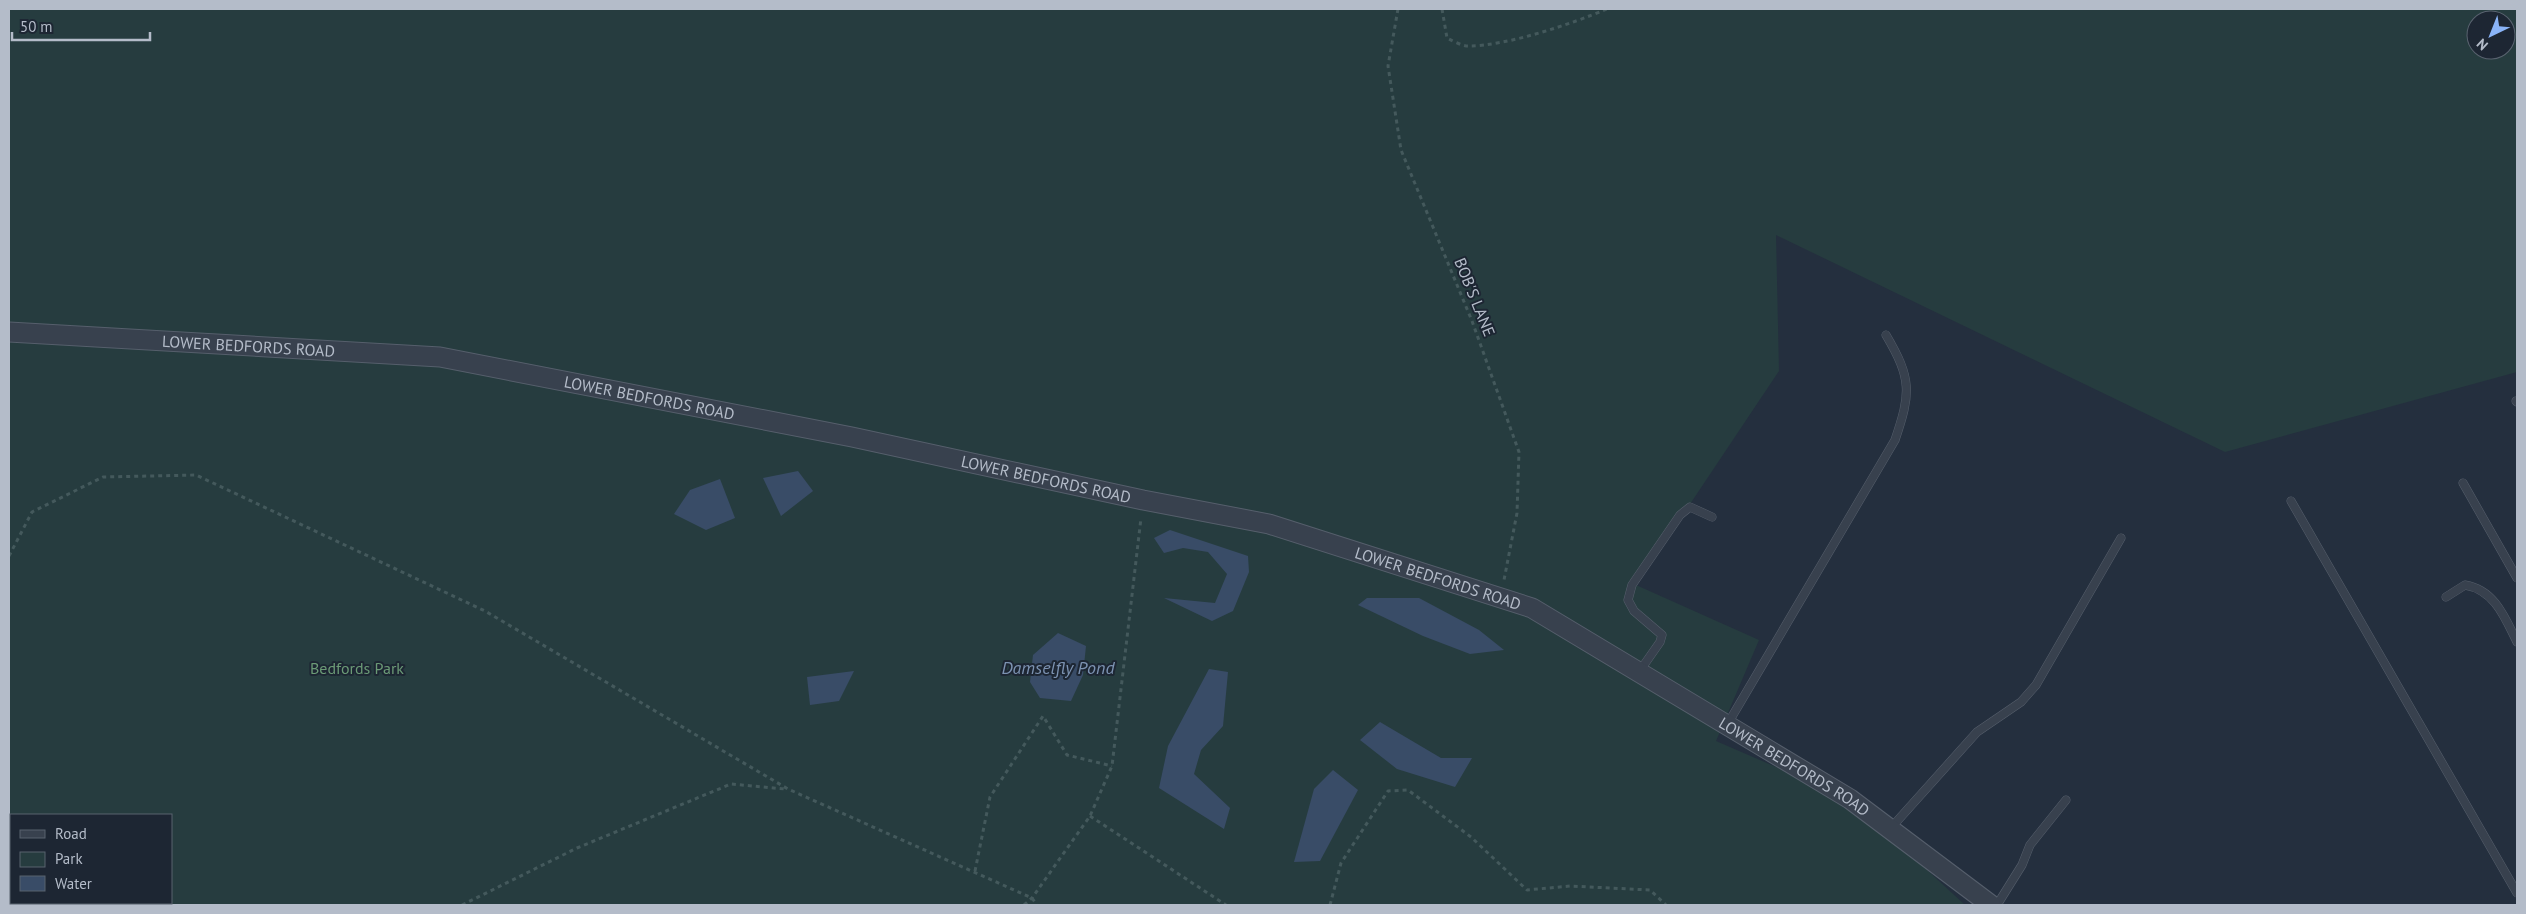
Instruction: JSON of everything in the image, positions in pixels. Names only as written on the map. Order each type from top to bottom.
[{"type":"street","name":"LOWER BEDFORDS ROAD","points":[[9,332],[440,357],[852,437],[1143,500],[1269,524],[1532,608],[1850,799],[1991,905]]},
{"type":"lane","points":[[1728,725],[1895,440],[1908,389],[1905,372],[1886,335]]},
{"type":"lane","points":[[2463,483],[2517,578]]},
{"type":"lane","points":[[2291,501],[2517,893]]},
{"type":"lane","points":[[1638,672],[1660,642],[1662,635],[1634,611],[1628,600],[1632,585],[1680,515],[1690,507],[1712,517]]},
{"type":"lane","points":[[1890,829],[1977,732],[2015,706],[2036,685],[2121,538]]},
{"type":"lane","points":[[2446,597],[2465,585],[2485,592],[2493,599],[2517,642]]},
{"type":"lane","points":[[1997,905],[2022,865],[2030,845],[2066,800]]},
{"type":"path","name":"BOB'S LANE","points":[[1398,9],[1388,66],[1401,150],[1472,321],[1520,452],[1518,513],[1501,598]]},
{"type":"path","points":[[1442,9],[1447,38],[1466,46],[1503,41],[1566,25],[1607,9]]},
{"type":"path","points":[[9,556],[32,512],[103,477],[196,475],[485,611],[788,789],[975,871],[1032,898],[1037,905]]},
{"type":"path","points":[[1024,905],[1032,898],[1090,816],[1112,766],[1143,500]]},
{"type":"path","points":[[975,871],[990,797],[1043,716],[1067,755],[1112,766]]},
{"type":"path","points":[[462,905],[577,848],[732,784],[788,789]]},
{"type":"path","points":[[1330,905],[1341,863],[1388,791],[1408,790],[1470,837],[1527,890],[1570,886],[1650,890],[1666,905]]},
{"type":"path","points":[[1090,816],[1226,905]]},
{"type":"green space","name":"Bedfords Park","points":[[9,9],[2517,9],[2517,372],[2225,452],[1776,235],[1779,371],[1636,585],[1759,640],[1716,741],[1850,799],[1965,905],[9,905]]},
{"type":"water","points":[[798,471],[813,491],[781,516],[763,478]]},
{"type":"water","points":[[720,479],[735,518],[706,530],[674,514],[690,490]]},
{"type":"water","points":[[1170,530],[1248,556],[1249,572],[1233,611],[1212,621],[1164,598],[1215,603],[1227,574],[1208,552],[1183,548],[1164,553],[1154,538]]},
{"type":"water","points":[[1367,598],[1419,598],[1479,630],[1504,650],[1470,654],[1423,636],[1358,605]]},
{"type":"water","name":"Damselfly Pond","points":[[1058,633],[1086,646],[1083,675],[1071,701],[1040,698],[1030,682],[1033,655]]},
{"type":"water","points":[[1209,669],[1228,672],[1223,726],[1201,750],[1194,774],[1230,808],[1224,829],[1159,788],[1168,746]]},
{"type":"water","points":[[854,671],[839,701],[810,705],[807,677]]},
{"type":"water","points":[[1380,722],[1441,758],[1472,758],[1455,787],[1397,769],[1360,740]]},
{"type":"water","points":[[1333,770],[1358,790],[1320,861],[1294,862],[1314,789]]}]
